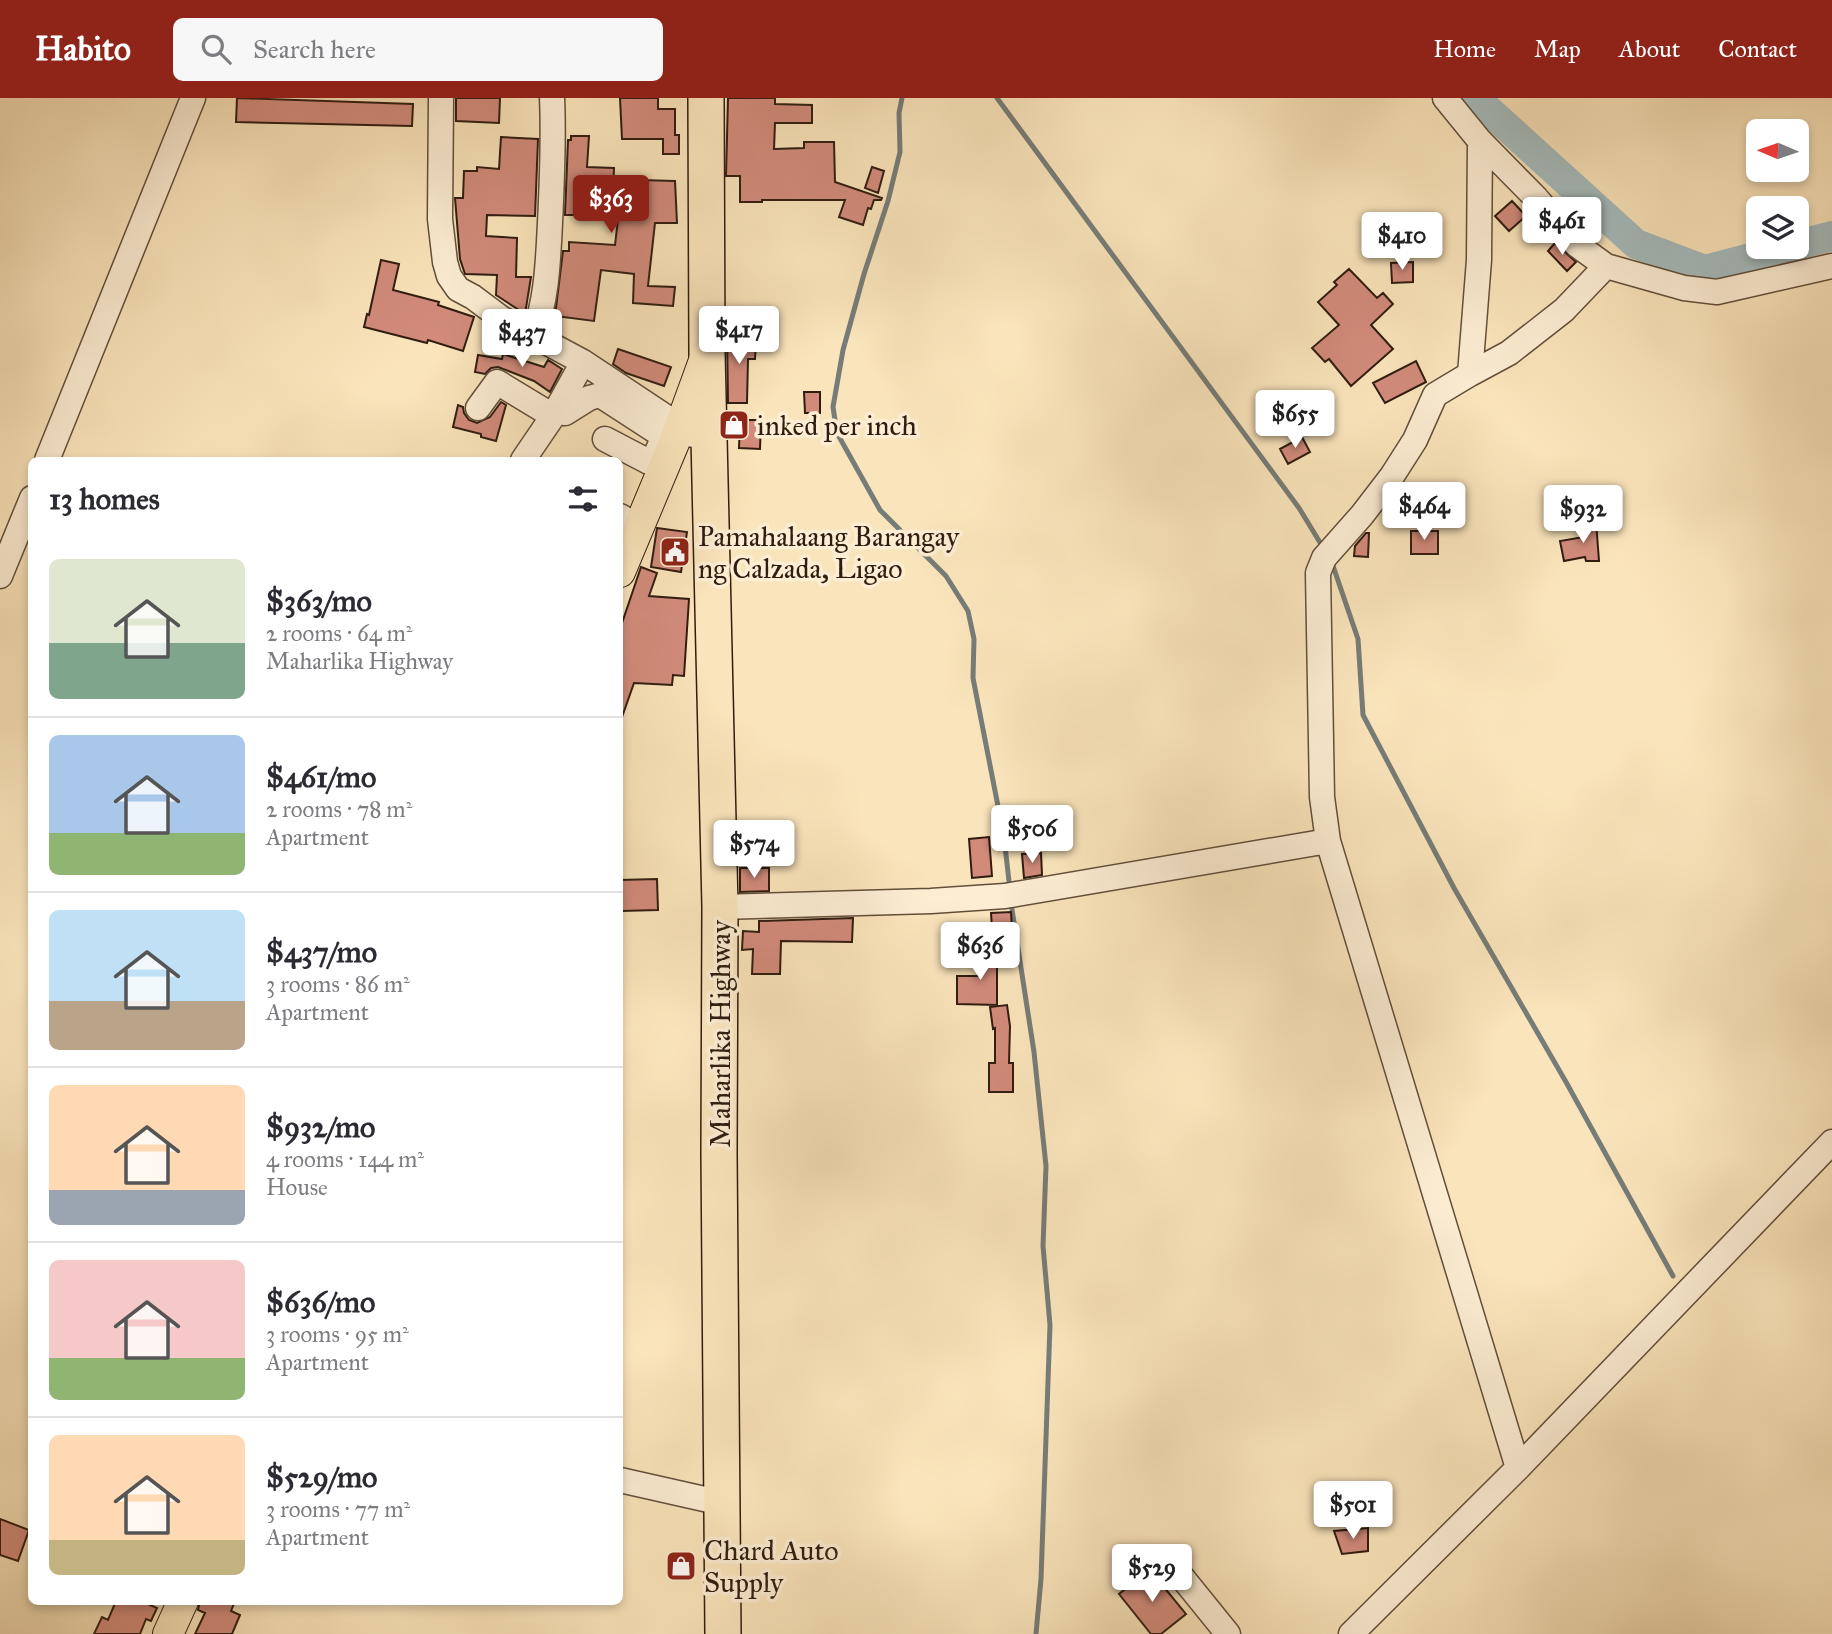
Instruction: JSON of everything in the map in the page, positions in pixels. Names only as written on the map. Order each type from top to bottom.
[{"type":"highway","name":"Maharlika Highway","points":[[706,98],[707,353],[720,907],[723,1634]]},
{"type":"main road","points":[[623,555],[629,521],[673,435],[707,353]]},
{"type":"main road","points":[[168,1634],[181,1605]]},
{"type":"street","points":[[48,457],[193,98]]},
{"type":"street","points":[[441,98],[440,219],[449,276],[458,289],[533,336],[583,362],[673,435]]},
{"type":"street","points":[[533,336],[539,321],[547,272],[554,142],[552,98]]},
{"type":"street","points":[[1445,98],[1480,141],[1577,244],[1606,266],[1684,288],[1717,292],[1832,266]]},
{"type":"street","points":[[1470,374],[1479,260],[1480,141]]},
{"type":"street","points":[[1518,1468],[1328,841],[1322,797],[1318,573],[1324,558],[1392,476],[1415,440],[1435,395],[1509,353],[1564,310],[1606,266]]},
{"type":"street","points":[[536,457],[557,420],[583,362]]},
{"type":"street","points":[[478,408],[497,382],[557,420]]},
{"type":"street","points":[[526,457],[557,420],[589,398],[600,395],[673,435],[709,447]]},
{"type":"street","points":[[605,439],[649,462],[653,461],[673,435]]},
{"type":"street","points":[[0,576],[28,508]]},
{"type":"street","points":[[720,907],[931,901],[1006,896],[1328,841]]},
{"type":"street","points":[[1351,1634],[1518,1468],[1832,1142]]},
{"type":"street","points":[[623,1481],[722,1503]]},
{"type":"street","points":[[1177,1570],[1228,1634]]},
{"type":"building","points":[[237,98],[413,104],[412,126],[236,122]]},
{"type":"building","points":[[456,98],[500,98],[499,123],[456,121]]},
{"type":"building","points":[[620,98],[658,98],[658,109],[675,109],[675,135],[679,135],[679,154],[663,154],[663,139],[622,139]]},
{"type":"building","points":[[728,98],[775,98],[775,104],[812,105],[812,123],[775,123],[774,149],[804,148],[804,142],[834,142],[835,182],[882,198],[874,200],[871,209],[868,208],[863,225],[839,217],[845,200],[740,202],[740,176],[726,176]]},
{"type":"building","points":[[571,136],[589,136],[587,167],[614,168],[613,193],[640,194],[640,180],[675,181],[677,223],[655,223],[648,286],[675,287],[673,306],[633,303],[634,274],[601,270],[594,321],[555,316],[563,251],[569,251],[569,242],[615,245],[618,219],[565,215],[568,140],[571,140]]},
{"type":"building","points":[[501,137],[538,139],[535,216],[487,215],[486,236],[517,238],[516,277],[531,277],[525,314],[496,295],[497,275],[465,274],[460,259],[455,198],[463,198],[464,171],[477,171],[477,167],[499,169]]},
{"type":"building","points":[[872,167],[884,171],[878,193],[865,188]]},
{"type":"building","points":[[1512,201],[1526,216],[1509,231],[1495,216]]},
{"type":"building","points":[[1555,243],[1576,262],[1567,271],[1548,251]]},
{"type":"building","points":[[381,260],[399,264],[393,290],[439,302],[438,305],[474,317],[463,351],[428,340],[427,343],[364,327]]},
{"type":"building","points":[[1413,262],[1413,282],[1392,283],[1391,263]]},
{"type":"building","points":[[1349,269],[1377,298],[1383,293],[1393,304],[1371,325],[1393,349],[1351,386],[1329,359],[1325,362],[1312,348],[1339,325],[1318,302],[1337,285],[1334,282]]},
{"type":"building","points":[[727,330],[738,330],[738,340],[756,340],[755,359],[748,359],[747,403],[728,403]]},
{"type":"building","points":[[618,349],[671,367],[664,386],[626,373],[613,364]]},
{"type":"building","points":[[503,354],[544,367],[548,360],[562,369],[550,392],[534,381],[498,367],[491,368],[485,374],[475,372],[478,355],[502,359]]},
{"type":"building","points":[[1416,361],[1426,382],[1385,403],[1373,383]]},
{"type":"building","points":[[804,392],[820,392],[820,413],[805,413]]},
{"type":"building","points":[[501,402],[506,405],[496,441],[453,427],[458,405],[463,407],[469,420],[477,423],[490,417]]},
{"type":"building","points":[[740,420],[761,420],[760,449],[739,448]]},
{"type":"building","points":[[1302,437],[1310,452],[1288,464],[1280,449]]},
{"type":"building","points":[[1596,521],[1599,561],[1586,561],[1585,557],[1564,561],[1560,541],[1584,537],[1583,522]]},
{"type":"building","points":[[657,528],[687,532],[681,572],[651,567]]},
{"type":"building","points":[[1411,531],[1438,531],[1438,554],[1411,554]]},
{"type":"building","points":[[1369,533],[1368,557],[1354,556],[1355,546]]},
{"type":"building","points":[[641,567],[657,573],[649,596],[689,599],[684,676],[673,675],[672,685],[634,683],[623,714],[623,620]]},
{"type":"building","points":[[989,837],[992,876],[972,878],[969,839]]},
{"type":"building","points":[[1041,853],[1042,875],[1024,878],[1022,854]]},
{"type":"building","points":[[740,868],[769,868],[769,891],[740,892]]},
{"type":"building","points":[[657,879],[658,910],[623,911],[623,880]]},
{"type":"building","points":[[1011,912],[1013,944],[993,945],[991,913]]},
{"type":"building","points":[[853,918],[852,942],[781,941],[780,974],[752,974],[753,949],[742,950],[743,931],[759,932],[759,921]]},
{"type":"building","points":[[997,948],[997,1005],[957,1004],[957,976],[980,976],[980,949]]},
{"type":"building","points":[[1007,1005],[1013,1092],[989,1092],[989,1063],[995,1063],[995,1028],[993,1029],[990,1007]]},
{"type":"building","points":[[0,1519],[28,1530],[18,1561],[0,1555]]},
{"type":"building","points":[[1368,1528],[1368,1551],[1342,1554],[1334,1531]]},
{"type":"building","points":[[1150,1570],[1186,1614],[1161,1634],[1151,1634],[1119,1594]]},
{"type":"building","points":[[114,1605],[150,1605],[157,1608],[151,1621],[146,1619],[140,1634],[94,1634],[102,1617],[108,1620]]},
{"type":"building","points":[[199,1605],[233,1605],[231,1611],[240,1615],[232,1634],[195,1634],[205,1613],[198,1610]]},
{"type":"waterway","points":[[902,98],[899,113],[900,152],[843,350],[833,407],[837,433],[880,510],[946,576],[968,611],[974,639],[973,678],[1004,837],[1010,890]]},
{"type":"waterway","points":[[997,98],[1299,508],[1324,549]]},
{"type":"waterway","points":[[1475,98],[1636,244],[1705,270],[1747,259]]},
{"type":"waterway","points":[[1809,242],[1832,236]]},
{"type":"waterway","points":[[1331,560],[1358,639],[1363,715],[1454,888],[1566,1082],[1673,1276]]},
{"type":"waterway","points":[[1011,903],[1034,1052],[1046,1166],[1043,1246],[1050,1325],[1041,1579],[1036,1634]]},
{"type":"place","name":"inked per inch","points":[[734,425]]},
{"type":"place","name":"Pamahalaang Barangay ng Calzada, Ligao","points":[[675,552]]},
{"type":"place","name":"Chard Auto Supply","points":[[681,1566]]}]
